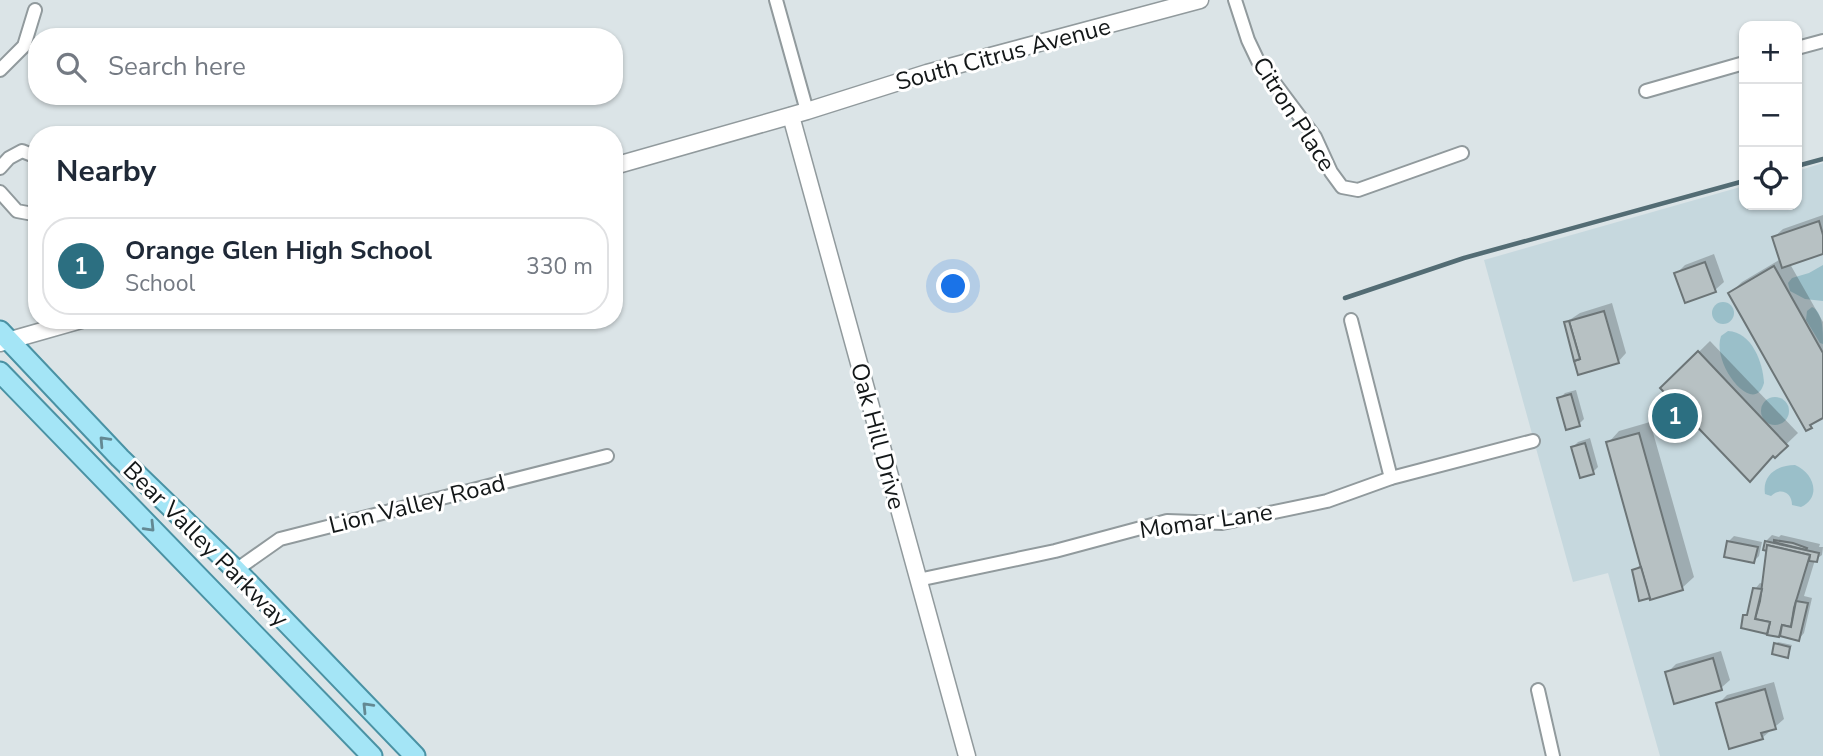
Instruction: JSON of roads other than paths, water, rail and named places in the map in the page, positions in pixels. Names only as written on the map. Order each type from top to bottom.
[{"type":"main road","name":"Bear Valley Parkway","points":[[3,338],[120,458],[236,570],[415,756]]},
{"type":"main road","name":"Bear Valley Parkway","points":[[0,372],[372,756]]},
{"type":"street","points":[[776,0],[799,113]]},
{"type":"street","name":"South Citrus Avenue","points":[[623,163],[927,73],[1200,0]]},
{"type":"street","name":"Citron Place","points":[[1235,0],[1258,61],[1315,137],[1331,172],[1342,187],[1358,190],[1462,153]]},
{"type":"street","points":[[29,28],[34,10]]},
{"type":"street","points":[[0,71],[24,46],[28,32]]},
{"type":"street","points":[[1802,47],[1823,41]]},
{"type":"street","points":[[1646,91],[1739,64]]},
{"type":"street","name":"Oak Hill Drive","points":[[799,113],[918,580],[967,756]]},
{"type":"street","points":[[0,168],[9,158],[22,151],[28,153]]},
{"type":"street","points":[[0,192],[17,211],[28,213]]},
{"type":"street","points":[[1351,320],[1391,478]]},
{"type":"street","points":[[3,338],[42,329]]},
{"type":"street","name":"Momar Lane","points":[[918,580],[1055,551],[1167,521],[1222,523],[1327,500],[1391,478],[1533,441]]},
{"type":"street","name":"Lion Valley Road","points":[[236,570],[280,539],[607,456]]},
{"type":"street","points":[[1538,690],[1553,756]]},
{"type":"waterway","points":[[1802,165],[1823,159]]},
{"type":"waterway","points":[[1345,298],[1464,258],[1739,182]]},
{"type":"place","name":"Orange Glen High School","points":[[1675,416]]}]
